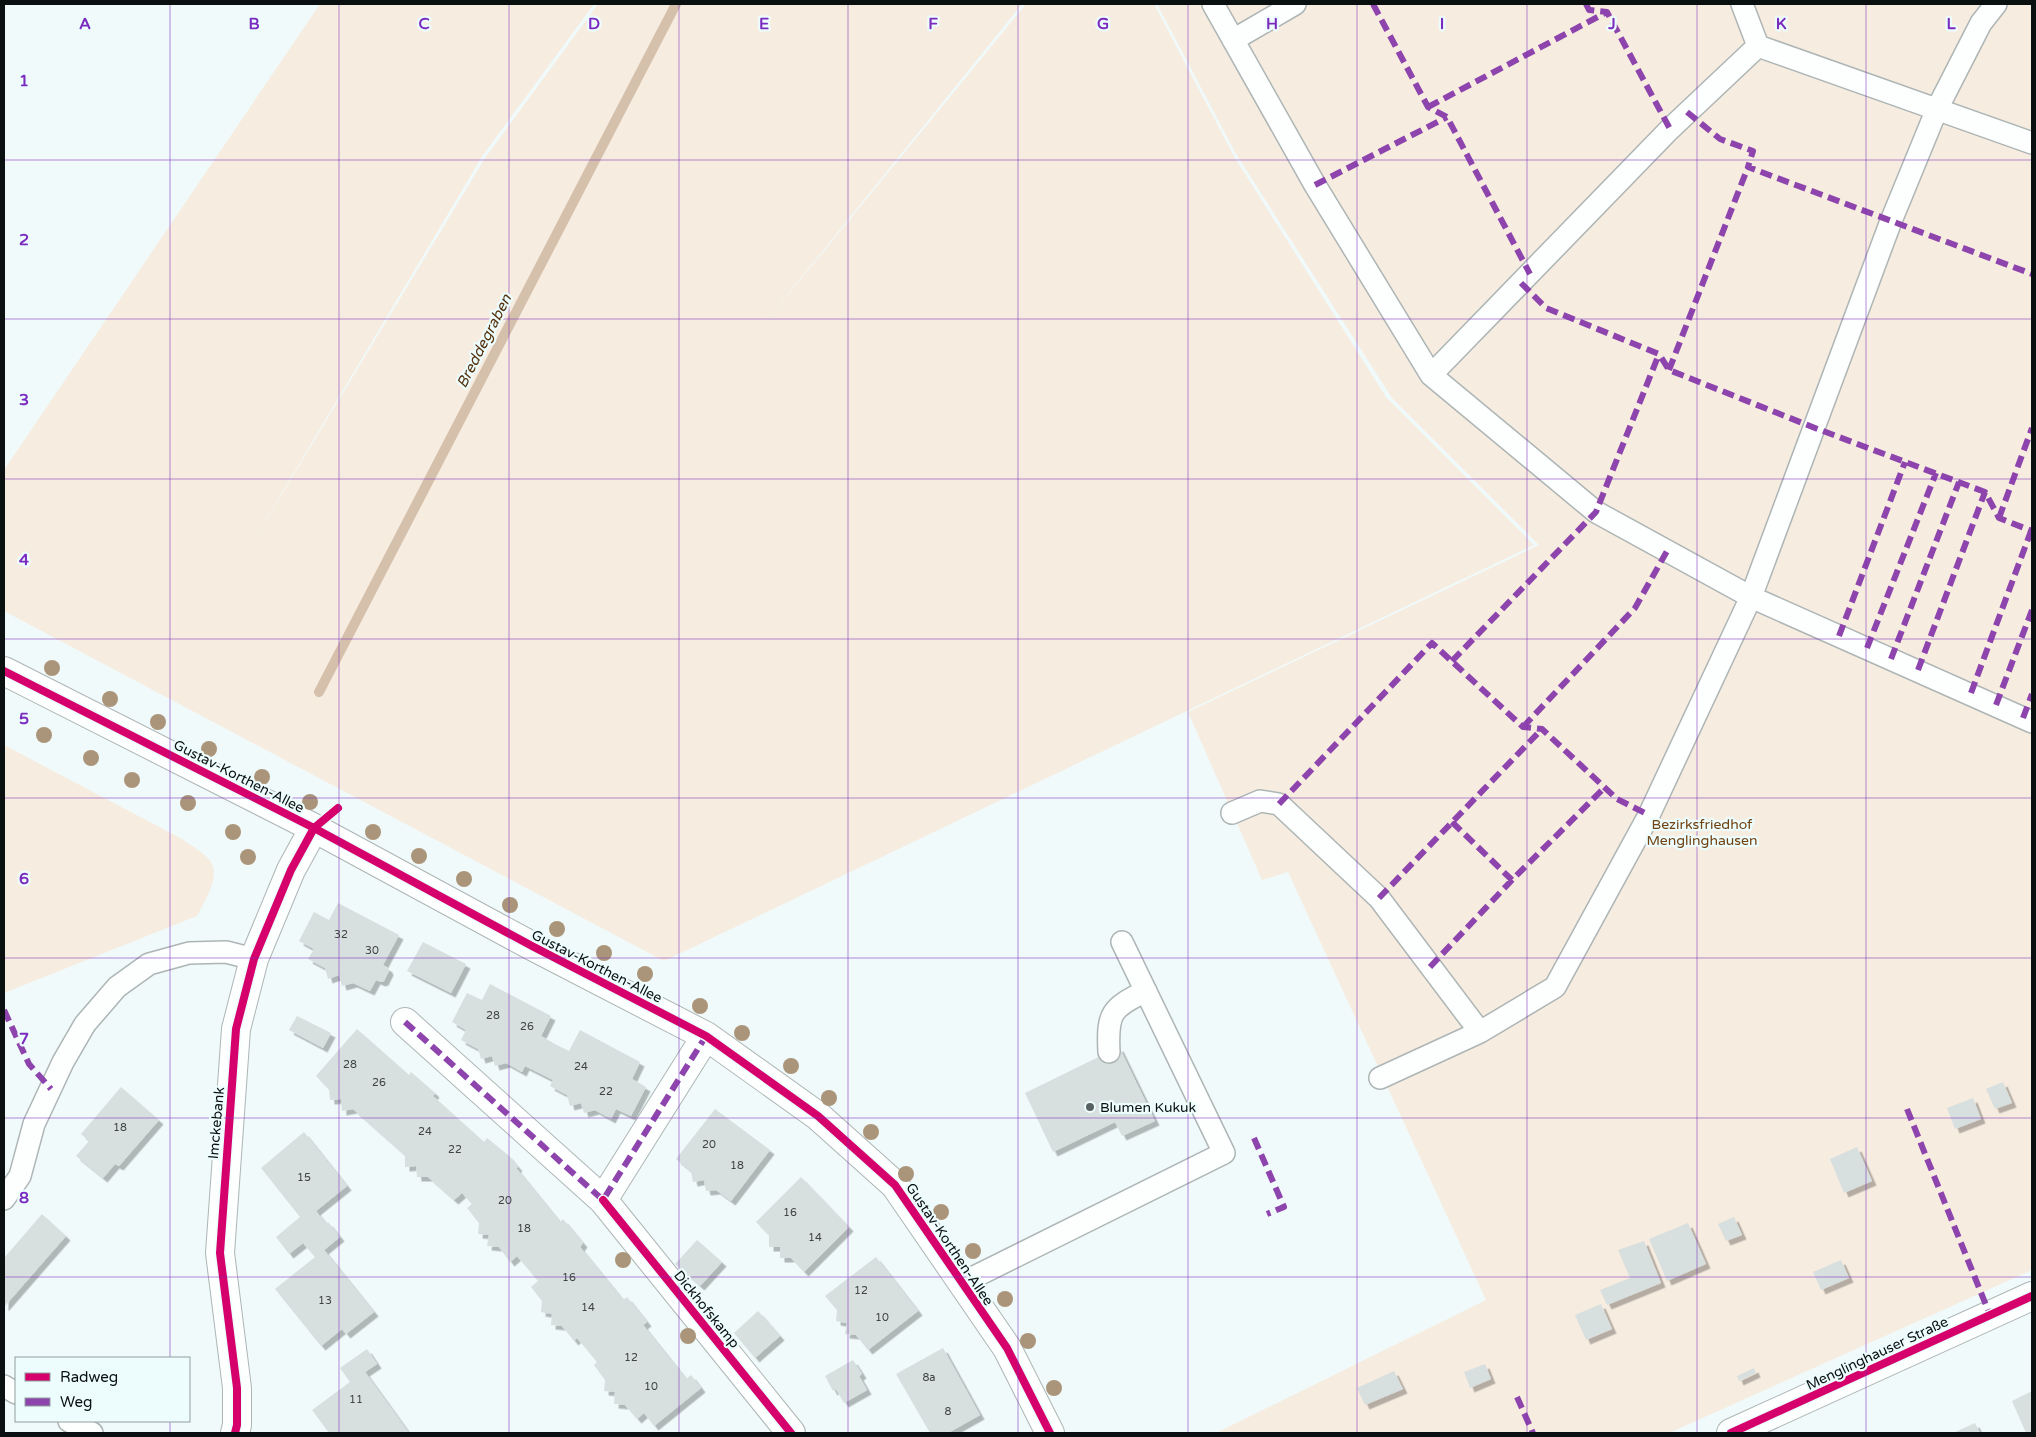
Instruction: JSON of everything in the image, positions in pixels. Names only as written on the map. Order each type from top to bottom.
[{"type":"street","name":"Gustav-Korthen-Allee","points":[[4,671],[314,828],[532,946],[706,1036],[818,1116],[895,1185],[1006,1348],[1050,1433]]},
{"type":"street","name":"Imckebank","points":[[235,1433],[237,1425],[237,1388],[220,1253],[236,1029],[254,960],[291,870],[314,828]]},
{"type":"street","name":"Dickhofskamp","points":[[405,1022],[603,1200],[791,1433]]},
{"type":"street","points":[[603,1200],[706,1036]]},
{"type":"street","name":"Menglinghauser Straße","points":[[1731,1433],[2032,1296]]},
{"type":"lane","points":[[1212,4],[1315,185],[1431,375],[1596,512],[1751,597],[2032,722]]},
{"type":"lane","points":[[1233,40],[1295,4]]},
{"type":"lane","points":[[1742,4],[1758,46],[2032,143]]},
{"type":"lane","points":[[1380,1078],[1480,1032],[1555,987],[1649,815],[1751,597],[1891,222],[1937,109],[1981,23],[1996,4]]},
{"type":"lane","points":[[1431,375],[1670,130],[1758,46]]},
{"type":"lane","points":[[1232,813],[1260,801],[1279,804],[1379,898],[1480,1032]]},
{"type":"lane","points":[[962,1283],[1224,1153],[1122,942]]},
{"type":"lane","points":[[4,1199],[20,1176],[34,1124],[64,1062],[85,1024],[117,987],[148,964],[190,953],[226,952],[254,960]]},
{"type":"lane","points":[[1109,1052],[1108,1032],[1110,1017],[1122,1002],[1146,991]]},
{"type":"lane","points":[[4,1386],[15,1392]]},
{"type":"lane","points":[[71,1422],[92,1433]]},
{"type":"green space","points":[[320,4],[594,4],[483,155],[239,565],[485,158],[598,4],[1022,4],[742,351],[1026,4],[1154,4],[1235,158],[1386,397],[1534,545],[664,961],[4,611],[4,470]]},
{"type":"green space","name":"Bezirksfriedhof Menglinghausen","points":[[1157,4],[2032,4],[2032,1270],[1669,1433],[1216,1433],[1486,1300],[1288,872],[1262,880],[1188,712],[1539,545],[1392,398],[1236,154]]},
{"type":"green space","points":[[4,745],[182,839],[210,860],[214,870],[214,877],[210,891],[197,916],[4,993]]},
{"type":"building","points":[[338,903],[399,935],[383,965],[389,971],[384,981],[376,980],[370,991],[353,983],[342,986],[339,975],[328,979],[325,968],[308,959],[314,949],[299,941],[314,912],[329,920]]},
{"type":"building","points":[[423,942],[466,964],[451,993],[407,971]]},
{"type":"building","points":[[490,984],[551,1016],[541,1036],[555,1044],[569,1051],[580,1030],[640,1062],[632,1079],[646,1087],[631,1116],[616,1109],[611,1119],[595,1110],[584,1113],[581,1103],[570,1106],[567,1095],[550,1086],[553,1080],[525,1066],[522,1072],[506,1063],[495,1066],[492,1056],[481,1059],[478,1049],[461,1040],[466,1030],[452,1022],[467,993],[482,1000]]},
{"type":"building","points":[[297,1016],[331,1033],[323,1048],[289,1030]]},
{"type":"building","points":[[357,1029],[409,1075],[411,1072],[435,1093],[433,1096],[484,1142],[487,1138],[508,1155],[518,1167],[516,1168],[560,1222],[563,1219],[583,1243],[580,1247],[623,1300],[627,1297],[647,1322],[643,1325],[686,1379],[691,1375],[701,1388],[654,1426],[644,1413],[637,1419],[625,1405],[614,1404],[615,1392],[604,1391],[605,1380],[594,1365],[597,1362],[577,1338],[574,1341],[562,1326],[551,1325],[552,1314],[541,1312],[542,1301],[531,1287],[538,1281],[517,1256],[510,1262],[499,1247],[487,1246],[489,1235],[478,1234],[479,1223],[467,1208],[472,1204],[462,1193],[454,1200],[428,1177],[417,1177],[416,1166],[405,1167],[405,1155],[353,1109],[342,1111],[341,1099],[330,1100],[329,1089],[316,1076]]},
{"type":"building","name":"Blumen Kukuk","points":[[1119,1047],[1155,1121],[1122,1136],[1115,1122],[1053,1152],[1025,1093]]},
{"type":"building","points":[[2003,1082],[2012,1103],[1995,1109],[1986,1089]]},
{"type":"building","points":[[121,1087],[159,1120],[119,1166],[115,1164],[103,1178],[76,1156],[89,1141],[81,1134]]},
{"type":"building","points":[[1973,1098],[1981,1119],[1955,1129],[1947,1108]]},
{"type":"building","points":[[715,1109],[770,1150],[731,1201],[716,1190],[706,1191],[704,1180],[693,1182],[691,1171],[676,1159]]},
{"type":"building","points":[[304,1132],[347,1186],[316,1211],[340,1237],[324,1250],[374,1312],[346,1334],[342,1329],[321,1346],[275,1289],[315,1257],[303,1243],[289,1254],[276,1237],[300,1217],[261,1168]]},
{"type":"building","points":[[1857,1147],[1872,1181],[1844,1193],[1830,1159]]},
{"type":"building","points":[[801,1177],[849,1227],[804,1272],[791,1258],[780,1258],[780,1247],[769,1247],[769,1235],[756,1222]]},
{"type":"building","points":[[42,1214],[66,1236],[4,1307],[4,1258]]},
{"type":"building","points":[[1734,1217],[1742,1235],[1726,1241],[1718,1224]]},
{"type":"building","points":[[1688,1223],[1706,1264],[1667,1281],[1649,1239]]},
{"type":"building","points":[[697,1240],[722,1262],[700,1286],[675,1264]]},
{"type":"building","points":[[1644,1241],[1661,1283],[1607,1305],[1600,1290],[1630,1278],[1618,1250]]},
{"type":"building","points":[[876,1257],[918,1311],[868,1350],[856,1335],[845,1334],[847,1323],[836,1321],[837,1310],[825,1296]]},
{"type":"building","points":[[1841,1260],[1849,1278],[1821,1290],[1813,1272]]},
{"type":"building","points":[[1601,1304],[1612,1329],[1586,1340],[1575,1315]]},
{"type":"building","points":[[758,1311],[780,1336],[755,1358],[734,1333]]},
{"type":"building","points":[[943,1348],[980,1415],[948,1433],[930,1433],[896,1374]]},
{"type":"building","points":[[367,1349],[377,1364],[365,1372],[409,1433],[329,1433],[312,1410],[350,1382],[340,1368]]},
{"type":"building","points":[[853,1360],[862,1374],[859,1376],[867,1390],[844,1403],[836,1389],[833,1391],[825,1376]]},
{"type":"building","points":[[1485,1364],[1491,1379],[1470,1388],[1464,1372]]},
{"type":"building","points":[[1754,1368],[1756,1373],[1739,1381],[1737,1376]]},
{"type":"building","points":[[1394,1371],[1403,1389],[1365,1405],[1357,1388]]},
{"type":"building","points":[[2032,1391],[2032,1433],[2026,1433],[2012,1401]]},
{"type":"building","points":[[1975,1423],[1980,1433],[1953,1433]]},
{"type":"waterway","name":"Breddegraben","points":[[319,692],[676,4]]},
{"type":"marked path","points":[[1373,4],[1428,107],[1447,117],[1530,274]]},
{"type":"marked path","points":[[1586,4],[1589,10],[1607,12],[1670,129]]},
{"type":"marked path","points":[[1428,107],[1607,12]]},
{"type":"marked path","points":[[1687,112],[1720,139],[1753,151],[1748,167],[2032,274]]},
{"type":"marked path","points":[[1315,185],[1447,117]]},
{"type":"marked path","points":[[1669,370],[1748,167]]},
{"type":"marked path","points":[[1521,283],[1546,308],[1659,354],[1669,370],[1815,428],[1985,492],[1999,518],[2032,531]]},
{"type":"marked path","points":[[1452,661],[1596,512],[1659,354]]},
{"type":"marked path","points":[[1999,518],[2032,428]]},
{"type":"marked path","points":[[1839,636],[1905,462]]},
{"type":"marked path","points":[[1867,648],[1936,473]]},
{"type":"marked path","points":[[1891,659],[1959,482]]},
{"type":"marked path","points":[[1918,670],[1985,492]]},
{"type":"marked path","points":[[1971,693],[2031,531]]},
{"type":"marked path","points":[[1523,727],[1635,608],[1667,551]]},
{"type":"marked path","points":[[1996,705],[2032,610]]},
{"type":"marked path","points":[[1279,804],[1432,643],[1523,727],[1542,729],[1617,799],[1649,815]]},
{"type":"marked path","points":[[2023,718],[2032,694]]},
{"type":"marked path","points":[[1379,898],[1542,729]]},
{"type":"marked path","points":[[1430,967],[1512,880],[1604,788]]},
{"type":"marked path","points":[[1452,822],[1512,880]]},
{"type":"marked path","points":[[4,1010],[29,1064],[51,1089]]},
{"type":"marked path","points":[[405,1022],[603,1200],[706,1036]]},
{"type":"marked path","points":[[1907,1109],[1990,1315]]},
{"type":"marked path","points":[[1254,1138],[1284,1207],[1267,1214]]},
{"type":"marked path","points":[[1517,1397],[1533,1433]]},
{"type":"cycle path","points":[[4,671],[314,828],[532,946],[706,1036],[818,1116],[895,1185],[1007,1348],[1050,1433]]},
{"type":"cycle path","points":[[235,1433],[237,1425],[237,1388],[220,1253],[236,1029],[254,959],[291,870],[314,828],[338,808]]},
{"type":"cycle path","points":[[603,1200],[791,1433]]},
{"type":"cycle path","points":[[1731,1433],[2032,1296]]},
{"type":"place","name":"Blumen Kukuk","points":[[1090,1107]]}]
